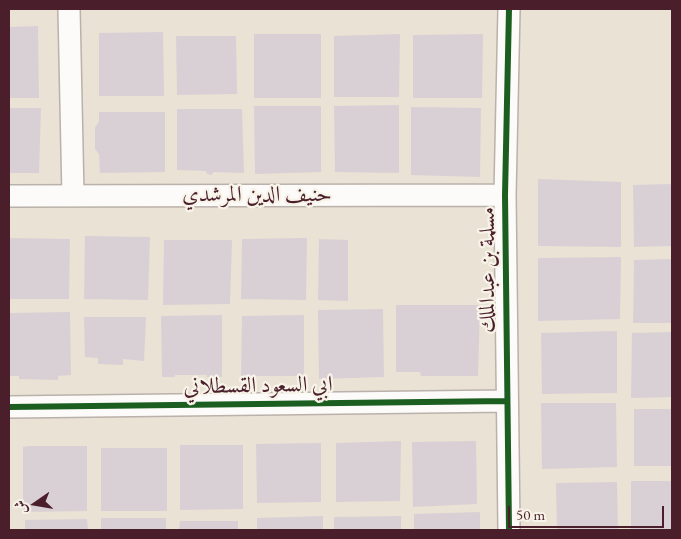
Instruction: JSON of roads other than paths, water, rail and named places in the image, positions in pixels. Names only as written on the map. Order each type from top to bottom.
[{"type":"street","points":[[69,9],[73,196]]},
{"type":"street","name":"مسلمة بن عبدالملك","points":[[509,9],[506,195],[509,530]]},
{"type":"street","name":"حنيف الدين المرشدي","points":[[9,196],[506,195]]},
{"type":"street","name":"ابي السعود القسطلاني","points":[[9,407],[507,401]]}]
